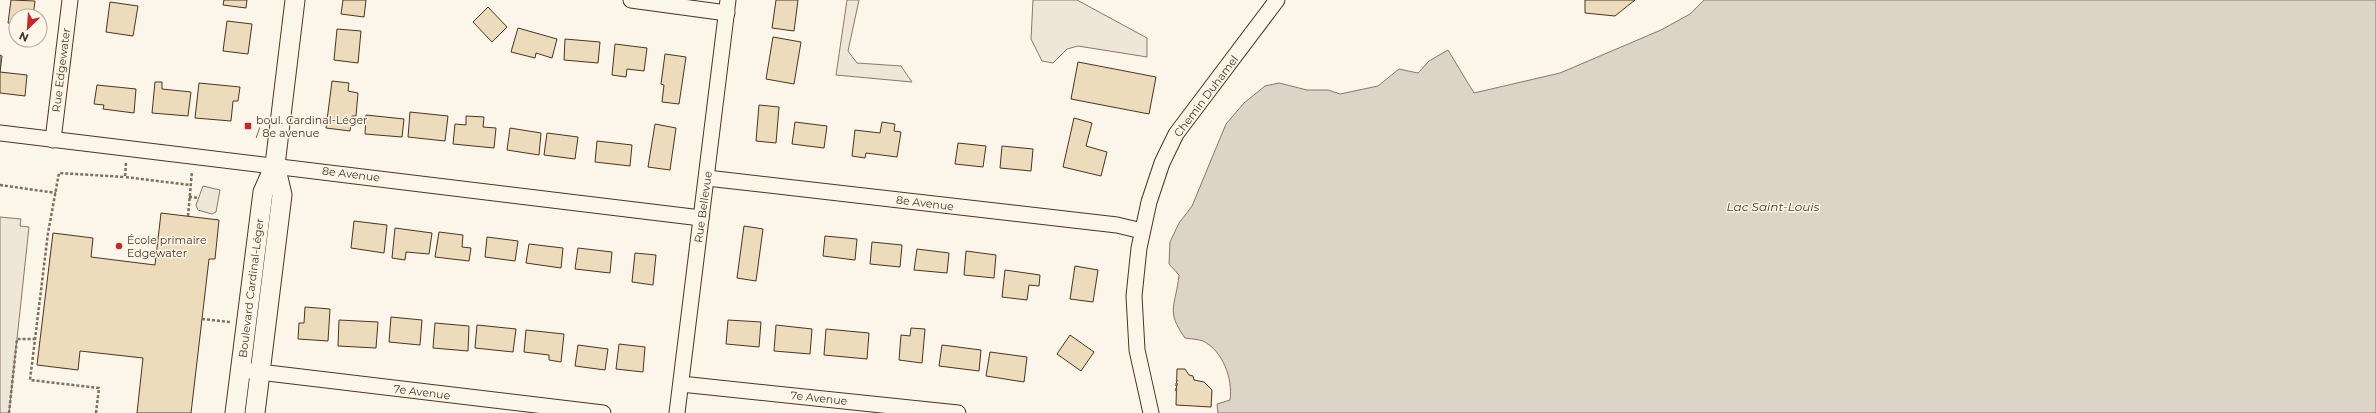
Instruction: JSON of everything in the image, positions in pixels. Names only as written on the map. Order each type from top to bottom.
[{"type":"street","name":"Rue Edgewater","points":[[53,140],[70,0]]},
{"type":"street","name":"Boulevard Cardinal-Léger","points":[[235,413],[263,192],[275,165],[295,0]]},
{"type":"street","points":[[631,0],[728,6]]},
{"type":"street","name":"Chemin Duhamel","points":[[1151,413],[1140,368],[1134,320],[1135,280],[1142,231],[1156,177],[1176,134],[1277,0]]},
{"type":"street","name":"Rue Bellevue","points":[[677,413],[728,6]]},
{"type":"street","name":"8e Avenue","points":[[0,133],[275,165],[701,218]]},
{"type":"street","name":"Boulevard Cardinal-Léger","points":[[255,413],[282,195],[275,165]]},
{"type":"street","name":"8e Avenue","points":[[707,178],[1118,225],[1142,231]]},
{"type":"street","name":"7e Avenue","points":[[241,370],[603,413]]},
{"type":"street","name":"7e Avenue","points":[[681,384],[958,413]]},
{"type":"path","points":[[125,177],[126,161]]},
{"type":"path","points":[[188,216],[192,169]]},
{"type":"path","points":[[96,413],[99,388],[30,380],[48,233],[59,173],[125,177],[190,185]]},
{"type":"path","points":[[0,185],[56,194]]},
{"type":"path","points":[[189,197],[199,198]]},
{"type":"path","points":[[202,319],[230,322]]},
{"type":"path","points":[[9,413],[17,339],[35,339]]},
{"type":"path","points":[[1176,391],[1177,380]]},
{"type":"shaded area","points":[[847,0],[859,0],[848,51],[857,63],[901,66],[912,82],[836,75]]},
{"type":"shaded area","points":[[1033,0],[1077,0],[1147,38],[1147,57],[1078,46],[1067,49],[1053,63],[1042,61],[1031,39]]},
{"type":"shaded area","points":[[203,186],[220,190],[216,212],[212,214],[198,210],[196,205]]},
{"type":"shaded area","points":[[0,217],[21,219],[20,226],[29,227],[9,413],[0,413]]},
{"type":"water","name":"Lac Saint-Louis","points":[[1704,0],[2376,0],[2376,413],[1218,413],[1217,404],[1230,400],[1231,392],[1228,375],[1225,366],[1216,351],[1203,341],[1185,338],[1175,321],[1173,308],[1179,275],[1169,264],[1170,242],[1179,223],[1192,206],[1226,124],[1244,103],[1265,86],[1279,83],[1307,90],[1328,90],[1340,94],[1378,86],[1399,69],[1418,73],[1429,61],[1448,50],[1474,93],[1560,73],[1661,30],[1690,14]]},
{"type":"building","points":[[11,0],[35,1],[34,8],[10,8]]},
{"type":"building","points":[[224,0],[247,0],[246,8],[223,5]]},
{"type":"building","points":[[343,0],[366,0],[364,17],[341,14]]},
{"type":"building","points":[[776,0],[798,0],[794,31],[772,28]]},
{"type":"building","points":[[1585,0],[1635,0],[1615,16],[1585,13]]},
{"type":"building","points":[[110,2],[138,6],[133,36],[106,32]]},
{"type":"building","points":[[488,7],[507,27],[492,42],[473,22]]},
{"type":"building","points":[[227,21],[252,24],[248,54],[223,51]]},
{"type":"building","points":[[518,28],[557,39],[552,58],[536,53],[535,58],[511,52]]},
{"type":"building","points":[[337,29],[361,31],[358,63],[334,60]]},
{"type":"building","points":[[773,37],[801,42],[794,84],[766,79]]},
{"type":"building","points":[[565,39],[600,42],[598,63],[564,60]]},
{"type":"building","points":[[615,44],[647,48],[644,71],[627,69],[626,77],[612,75]]},
{"type":"building","points":[[665,54],[686,57],[679,104],[662,102],[664,85],[661,84]]},
{"type":"building","points":[[0,55],[2,56],[0,72]]},
{"type":"building","points":[[1078,62],[1156,77],[1149,114],[1071,99]]},
{"type":"building","points":[[0,72],[27,75],[25,96],[0,93]]},
{"type":"building","points":[[332,81],[349,83],[348,91],[358,93],[356,116],[352,116],[350,131],[326,128]]},
{"type":"building","points":[[155,82],[162,82],[162,89],[191,92],[188,116],[152,113]]},
{"type":"building","points":[[199,83],[240,87],[238,101],[233,101],[231,121],[195,118]]},
{"type":"building","points":[[97,85],[136,89],[134,113],[103,109],[104,105],[94,104]]},
{"type":"building","points":[[759,105],[779,107],[776,143],[756,141]]},
{"type":"building","points":[[410,112],[448,116],[445,141],[408,137]]},
{"type":"building","points":[[366,115],[404,119],[402,137],[365,134]]},
{"type":"building","points":[[466,116],[484,117],[483,127],[496,128],[494,148],[453,144],[455,124],[466,125]]},
{"type":"building","points":[[1074,118],[1092,123],[1086,146],[1107,152],[1101,176],[1063,167]]},
{"type":"building","points":[[795,122],[827,126],[824,148],[792,144]]},
{"type":"building","points":[[882,122],[895,124],[894,131],[901,132],[897,157],[866,153],[865,158],[852,156],[855,130],[880,133]]},
{"type":"building","points":[[655,124],[676,128],[670,170],[648,167]]},
{"type":"building","points":[[510,128],[541,133],[539,155],[507,150]]},
{"type":"building","points":[[547,133],[578,137],[575,159],[544,155]]},
{"type":"building","points":[[597,141],[632,145],[630,166],[595,162]]},
{"type":"building","points":[[958,143],[986,146],[983,167],[955,164]]},
{"type":"building","points":[[1002,146],[1033,149],[1031,171],[1000,168]]},
{"type":"building","points":[[161,213],[219,220],[215,259],[209,259],[191,413],[137,413],[143,358],[80,351],[78,370],[37,365],[53,233],[93,238],[91,257],[155,265]]},
{"type":"building","points":[[354,221],[387,225],[384,253],[351,248]]},
{"type":"building","points":[[744,226],[763,229],[756,281],[737,278]]},
{"type":"building","points":[[395,228],[432,233],[429,254],[406,252],[405,260],[392,258]]},
{"type":"building","points":[[439,232],[463,235],[462,247],[471,248],[469,261],[435,257]]},
{"type":"building","points":[[825,236],[857,239],[855,260],[823,256]]},
{"type":"building","points":[[487,237],[518,241],[515,261],[485,257]]},
{"type":"building","points":[[872,242],[902,245],[900,267],[870,264]]},
{"type":"building","points":[[529,244],[563,248],[561,268],[526,263]]},
{"type":"building","points":[[578,248],[612,252],[610,273],[575,269]]},
{"type":"building","points":[[917,249],[949,253],[947,273],[914,270]]},
{"type":"building","points":[[966,251],[996,255],[994,278],[964,275]]},
{"type":"building","points":[[635,253],[656,255],[653,285],[632,282]]},
{"type":"building","points":[[1075,266],[1098,270],[1093,302],[1070,299]]},
{"type":"building","points":[[1005,270],[1040,275],[1039,286],[1029,285],[1027,300],[1002,297]]},
{"type":"building","points":[[305,307],[330,309],[328,341],[298,339],[299,323],[304,323]]},
{"type":"building","points":[[391,317],[422,320],[420,345],[389,342]]},
{"type":"building","points":[[339,320],[378,322],[376,348],[338,346]]},
{"type":"building","points":[[728,320],[761,322],[759,347],[726,344]]},
{"type":"building","points":[[435,323],[469,326],[468,351],[433,348]]},
{"type":"building","points":[[477,325],[516,329],[513,352],[475,348]]},
{"type":"building","points":[[776,325],[812,329],[810,354],[774,351]]},
{"type":"building","points":[[911,328],[925,329],[922,363],[899,360],[901,335],[910,336]]},
{"type":"building","points":[[826,329],[869,333],[867,359],[824,355]]},
{"type":"building","points":[[526,330],[564,334],[561,362],[549,360],[549,355],[524,352]]},
{"type":"building","points":[[1070,335],[1094,352],[1081,371],[1057,354]]},
{"type":"building","points":[[619,344],[645,347],[643,372],[616,369]]},
{"type":"building","points":[[578,345],[608,349],[605,370],[575,366]]},
{"type":"building","points":[[942,345],[981,350],[979,371],[939,366]]},
{"type":"building","points":[[990,352],[1027,357],[1024,382],[986,376]]},
{"type":"building","points":[[1177,369],[1185,369],[1189,375],[1193,376],[1194,380],[1204,382],[1212,390],[1211,407],[1176,405]]},
{"type":"place","name":"boul. Cardinal-Léger / 8e avenue","points":[[248,126]]},
{"type":"place","name":"École primaire Edgewater","points":[[119,246]]}]
